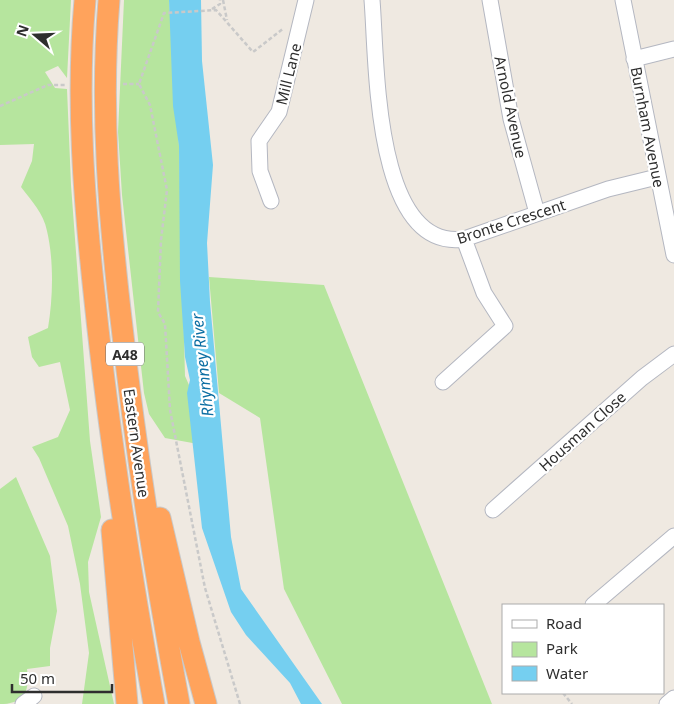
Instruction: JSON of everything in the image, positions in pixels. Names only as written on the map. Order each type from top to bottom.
[{"type":"highway","name":"Eastern Avenue","points":[[85,0],[81,66],[84,188],[105,396],[154,704]]},
{"type":"highway","name":"Eastern Avenue","points":[[109,0],[105,73],[106,154],[115,269],[129,391],[150,540],[178,704]]},
{"type":"highway","points":[[129,391],[186,632],[206,704]]},
{"type":"highway","points":[[105,396],[113,532],[127,704]]},
{"type":"street","name":"Mill Lane","points":[[271,201],[260,171],[259,141],[279,112],[306,0]]},
{"type":"street","name":"Bronte Crescent","points":[[372,0],[383,134],[394,180],[404,202],[419,225],[428,234],[441,240],[464,239],[608,189],[657,177]]},
{"type":"street","name":"Arnold Avenue","points":[[490,0],[511,119],[537,213]]},
{"type":"street","name":"Burnham Avenue","points":[[623,0],[674,255]]},
{"type":"street","points":[[634,59],[674,49]]},
{"type":"street","points":[[443,382],[505,326],[484,293],[464,239]]},
{"type":"street","name":"Housman Close","points":[[493,510],[642,378],[674,354]]},
{"type":"street","points":[[594,604],[674,536]]},
{"type":"path","points":[[212,9],[220,4],[222,0]]},
{"type":"path","points":[[222,0],[227,22]]},
{"type":"path","points":[[240,704],[205,588],[170,410],[165,324],[158,312],[161,240],[167,190],[150,105],[139,84],[164,12],[216,10],[253,52],[282,30],[301,21]]},
{"type":"path","points":[[118,84],[139,84]]},
{"type":"path","points":[[0,106],[48,85],[66,85]]},
{"type":"green space","points":[[0,0],[71,0],[67,78],[58,66],[45,72],[55,88],[67,89],[71,185],[90,441],[101,517],[88,562],[89,592],[114,704],[82,704],[89,653],[80,584],[68,526],[39,458],[32,447],[58,437],[70,410],[60,362],[39,367],[32,357],[28,337],[48,328],[52,292],[52,267],[47,231],[43,219],[37,207],[21,187],[32,161],[34,144],[0,145]]},
{"type":"green space","points":[[124,0],[169,0],[179,146],[185,376],[193,394],[198,444],[165,438],[149,414],[144,393],[122,195],[118,132]]},
{"type":"green space","points":[[209,277],[324,285],[492,704],[342,704],[284,589],[260,418],[219,393]]},
{"type":"green space","points":[[16,477],[50,556],[57,611],[50,648],[50,666],[27,669],[28,683],[24,694],[15,701],[0,704],[0,489]]},
{"type":"water","name":"Rhymney River","points":[[169,0],[201,0],[202,61],[213,165],[207,243],[210,302],[231,537],[241,589],[322,704],[301,704],[290,683],[246,635],[231,612],[202,528],[187,393],[190,380],[185,357],[180,281],[179,146],[173,106]]}]
